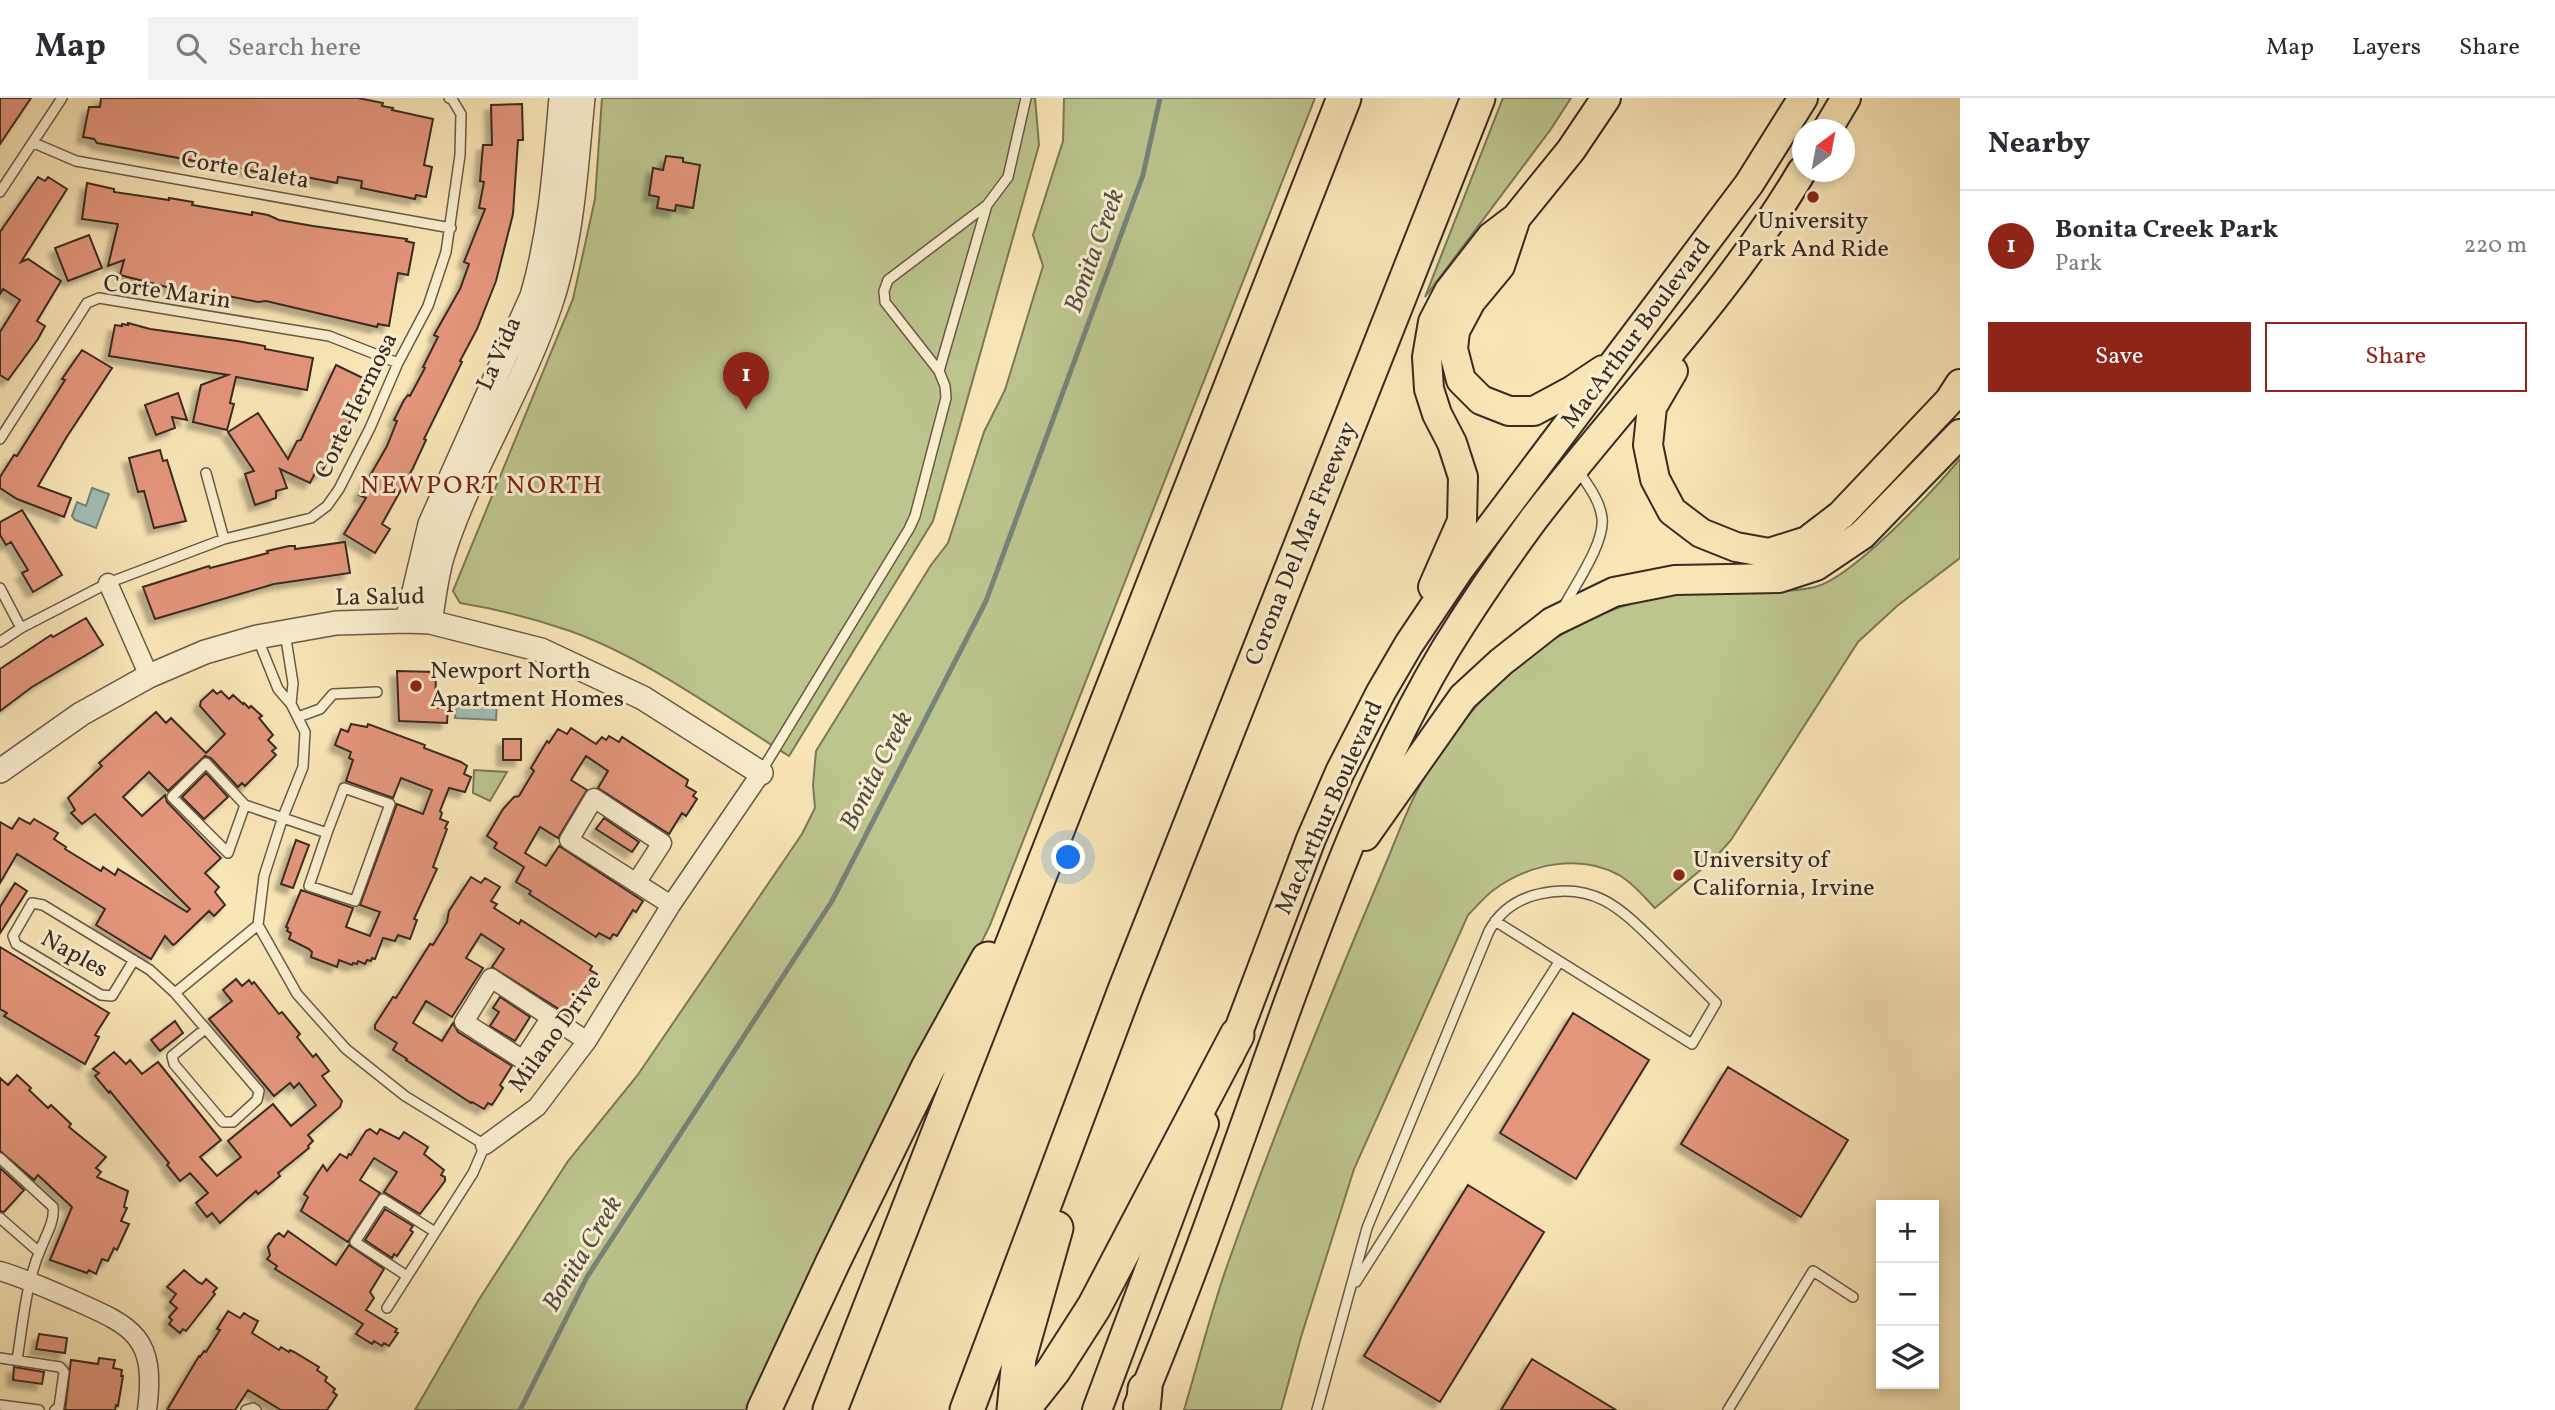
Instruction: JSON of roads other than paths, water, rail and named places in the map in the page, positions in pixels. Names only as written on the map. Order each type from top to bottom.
[{"type":"highway","points":[[830,1410],[1344,98]]},
{"type":"highway","name":"Corona Del Mar Freeway","points":[[1125,990],[1478,98]]},
{"type":"highway","points":[[764,1410],[928,1068],[1043,867]]},
{"type":"highway","points":[[967,1410],[1125,990]]},
{"type":"highway","points":[[1014,1410],[1018,1358],[1125,990]]},
{"type":"highway","points":[[1022,1410],[1053,1371],[1094,1307],[1237,1035]]},
{"type":"main road","points":[[1409,645],[1462,521],[1463,477],[1429,389],[1427,357],[1433,321],[1449,291],[1491,237],[1516,218],[1571,150],[1605,98]]},
{"type":"main road","name":"MacArthur Boulevard","points":[[1097,1410],[1311,839],[1340,772],[1381,692],[1460,568],[1621,358],[1749,184],[1803,98]]},
{"type":"main road","points":[[1834,119],[1846,98]]},
{"type":"main road","name":"MacArthur Boulevard","points":[[1142,1403],[1333,881],[1380,772],[1444,651],[1526,530],[1576,468],[1668,365],[1795,182]]},
{"type":"main road","points":[[1516,218],[1500,266],[1471,301],[1455,331],[1453,349],[1461,380],[1481,400],[1509,411],[1534,411],[1573,390],[1621,358]]},
{"type":"main road","points":[[1668,365],[1652,407],[1648,445],[1655,479],[1672,511],[1700,533],[1736,547],[1769,552],[1807,541],[1841,515],[1949,401],[1960,384]]},
{"type":"main road","points":[[1333,881],[1463,697],[1501,662],[1557,620],[1614,592],[1675,580],[1779,578],[1816,566],[1862,535],[1960,434]]},
{"type":"street","name":"La Vida","points":[[407,621],[430,524],[532,296],[551,212],[561,98]]},
{"type":"street","name":"La Vida","points":[[430,622],[442,557],[454,523],[531,354],[564,260],[583,98]]},
{"type":"street","points":[[108,583],[149,676]]},
{"type":"street","name":"La Salud","points":[[0,771],[81,714],[149,676],[205,652],[257,637],[336,623],[407,621],[430,622],[541,650],[643,698],[761,773]]},
{"type":"street","name":"Milano Drive","points":[[485,1145],[537,1107],[587,1041],[671,905],[761,773]]},
{"type":"street","points":[[636,883],[662,843],[594,798],[569,840],[636,883],[671,905]]},
{"type":"street","points":[[551,1017],[523,1060],[464,1022],[491,978],[551,1017],[587,1041]]},
{"type":"street","points":[[0,1270],[115,1318],[134,1333],[148,1363],[147,1410]]},
{"type":"lane","points":[[0,192],[62,98]]},
{"type":"lane","points":[[939,371],[885,302],[884,291],[888,280],[987,205],[1008,177],[1026,98]]},
{"type":"lane","name":"Corte Hermosa","points":[[0,642],[20,628],[108,583],[224,539],[311,518],[327,506],[339,489],[364,440],[398,363],[428,306],[446,252],[460,156],[461,114],[451,99]]},
{"type":"lane","name":"Corte Caleta","points":[[34,143],[76,161],[451,228]]},
{"type":"lane","points":[[939,371],[987,205]]},
{"type":"lane","name":"Corte Marin","points":[[0,439],[87,303],[99,299],[329,336],[398,363]]},
{"type":"lane","name":"Milano Drive","points":[[761,773],[915,516],[946,398],[939,371]]},
{"type":"lane","points":[[1557,620],[1597,543],[1601,527],[1602,517],[1595,496],[1576,468]]},
{"type":"lane","points":[[206,473],[224,539]]},
{"type":"lane","points":[[0,588],[20,628]]},
{"type":"lane","points":[[285,632],[293,683],[291,704]]},
{"type":"lane","points":[[257,637],[278,689],[291,704],[305,732],[303,767],[264,876],[258,925],[297,994],[346,1049],[405,1096],[485,1145],[472,1173],[387,1308]]},
{"type":"lane","points":[[298,717],[320,709],[333,694],[377,692]]},
{"type":"lane","points":[[245,805],[228,853],[172,797],[206,762],[245,805],[327,833]]},
{"type":"lane","points":[[344,788],[390,804],[355,901],[309,886],[327,833],[344,788]]},
{"type":"lane","points":[[1317,1410],[1367,1228],[1495,921],[1504,911],[1523,898],[1561,889],[1601,898],[1622,909],[1716,1003],[1692,1044],[1495,921]]},
{"type":"lane","name":"Naples","points":[[134,960],[112,996],[101,995],[16,944],[12,936],[32,904],[43,905],[134,960],[150,970],[175,993],[259,1091],[257,1100],[233,1122],[223,1122],[174,1064],[173,1056],[205,1029]]},
{"type":"lane","points":[[175,993],[258,925]]},
{"type":"lane","points":[[1350,1291],[1559,961]]},
{"type":"lane","points":[[0,1158],[53,1207],[54,1216],[30,1282],[17,1360]]},
{"type":"lane","points":[[407,1276],[355,1242],[383,1199],[435,1232]]},
{"type":"lane","points":[[0,1218],[39,1252]]},
{"type":"lane","points":[[1728,1410],[1813,1271],[1853,1297]]},
{"type":"lane","points":[[0,1358],[60,1367],[64,1372],[59,1407],[55,1410]]},
{"type":"lane","points":[[0,1405],[39,1410]]},
{"type":"lane","points":[[246,1410],[256,1410]]},
{"type":"water","points":[[92,488],[109,494],[96,528],[75,520],[72,516],[77,502],[86,506]]},
{"type":"water","points":[[456,699],[497,701],[496,720],[455,718]]},
{"type":"waterway","name":"Bonita Creek","points":[[520,1410],[587,1277],[832,901],[986,601],[1143,175],[1160,98]]},
{"type":"place","name":"University Park And Ride","points":[[1813,197]]},
{"type":"place","name":"Bonita Creek Park","points":[[746,410]]},
{"type":"place","name":"Newport North Apartment Homes","points":[[416,686]]},
{"type":"place","name":"University of California, Irvine","points":[[1679,875]]},
{"type":"district","name":"NEWPORT NORTH","points":[[482,486]]}]
